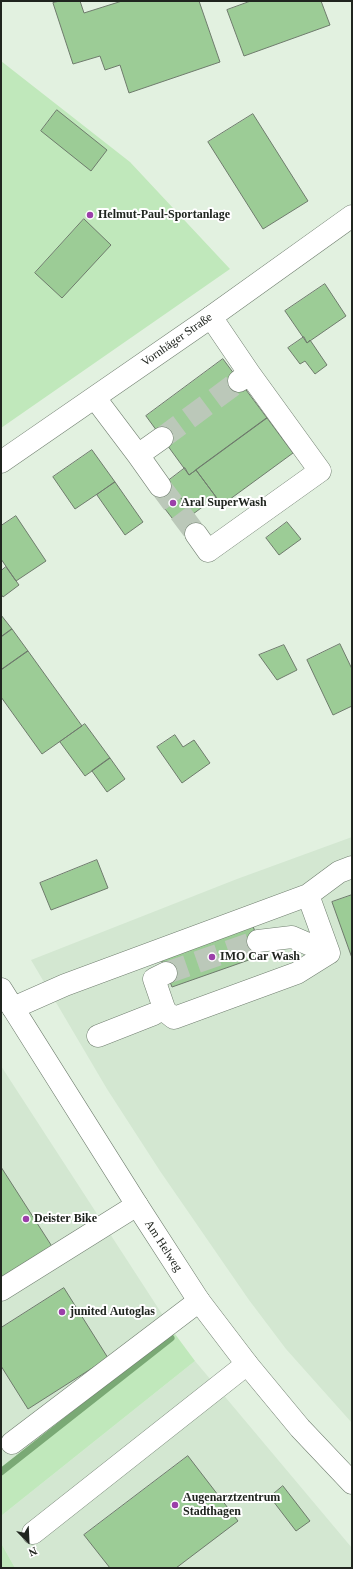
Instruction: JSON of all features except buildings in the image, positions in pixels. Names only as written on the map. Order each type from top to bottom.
[{"type":"main road","name":"Vornhäger Straße","points":[[1,462],[211,317],[352,216]]},
{"type":"main road","points":[[196,534],[208,551],[320,471],[244,377],[211,317]]},
{"type":"main road","points":[[95,398],[149,470],[162,438]]},
{"type":"main road","points":[[13,1008],[65,985],[308,895],[339,872],[352,868]]},
{"type":"main road","points":[[308,895],[329,953]]},
{"type":"main road","points":[[258,940],[292,937],[329,953]]},
{"type":"main road","points":[[166,973],[154,978],[165,1010],[174,1018],[297,973],[329,953]]},
{"type":"main road","name":"Am Helweg","points":[[1,989],[199,1301],[247,1364],[300,1428],[352,1483]]},
{"type":"main road","points":[[98,1036],[154,1014]]},
{"type":"main road","points":[[1,1290],[137,1205]]},
{"type":"main road","points":[[12,1443],[199,1301]]},
{"type":"main road","points":[[33,1533],[247,1364]]},
{"type":"shaded area","points":[[352,837],[352,1423],[286,1349],[249,1300],[160,1171],[107,1089],[31,960],[237,879]]},
{"type":"shaded area","points":[[1,1066],[175,1334],[1,1467]]},
{"type":"shaded area","points":[[195,1361],[352,1548],[352,1568],[15,1568],[1,1543],[1,1516]]},
{"type":"green space","name":"Helmut-Paul-Sportanlage","points":[[1,61],[130,162],[230,269],[1,428]]},
{"type":"green space","points":[[175,1334],[195,1361],[1,1516],[1,1467]]},
{"type":"green space","points":[[1,1543],[15,1568],[1,1568]]},
{"type":"waterway","points":[[1,1472],[171,1338]]},
{"type":"tunnel","points":[[162,438],[239,381]]},
{"type":"tunnel","points":[[160,486],[196,534]]},
{"type":"tunnel","points":[[166,973],[258,941]]},
{"type":"place","name":"Helmut-Paul-Sportanlage","points":[[90,215]]},
{"type":"place","name":"Aral SuperWash","points":[[173,503]]},
{"type":"place","name":"IMO Car Wash","points":[[212,957]]},
{"type":"place","name":"Deister Bike","points":[[26,1219]]},
{"type":"place","name":"junited Autoglas","points":[[62,1312]]},
{"type":"place","name":"Augenarztzentrum Stadthagen","points":[[175,1505]]}]
